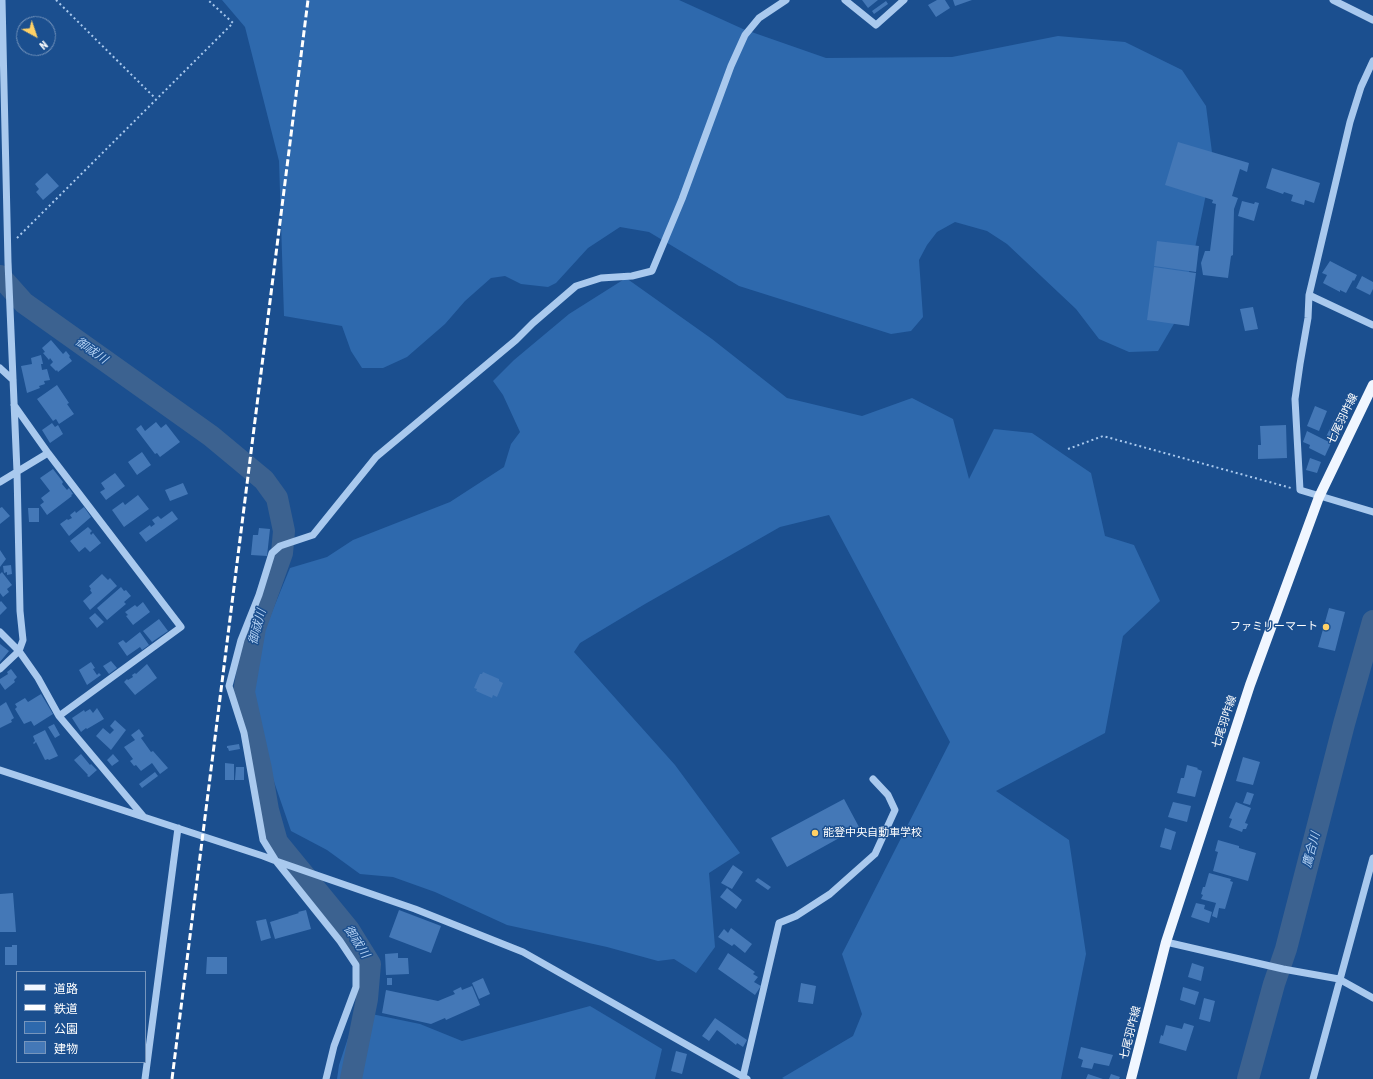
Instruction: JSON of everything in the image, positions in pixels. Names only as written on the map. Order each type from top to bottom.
[{"type":"main road","name":"七尾羽咋線","points":[[1132,1079],[1166,942],[1250,685],[1319,497],[1373,385]]},
{"type":"street","points":[[0,669],[19,651],[23,640],[20,611],[17,472],[8,262],[2,0]]},
{"type":"street","points":[[326,1079],[334,1046],[356,987],[356,964],[340,941],[276,861],[263,840],[244,733],[229,686],[241,640],[259,594],[272,553],[280,546],[313,535],[376,457],[516,340],[533,323],[576,286],[601,278],[632,276],[652,271],[682,199],[731,66],[745,35],[759,18],[786,0]]},
{"type":"street","points":[[845,0],[876,25],[904,0]]},
{"type":"street","points":[[1332,0],[1373,20]]},
{"type":"street","points":[[1373,61],[1361,87],[1350,122],[1310,294],[1308,318],[1295,399],[1300,490],[1319,497],[1373,512]]},
{"type":"street","points":[[1310,294],[1373,325]]},
{"type":"street","points":[[0,368],[13,380]]},
{"type":"street","points":[[14,405],[48,453],[180,627],[59,716]]},
{"type":"street","points":[[0,482],[48,453]]},
{"type":"street","points":[[0,632],[19,651],[38,678],[59,716],[143,816]]},
{"type":"street","points":[[0,770],[263,856],[414,909],[523,952],[745,1078],[779,923],[796,916],[830,894],[875,854],[895,810],[888,795],[873,779]]},
{"type":"street","points":[[145,1079],[178,828]]},
{"type":"street","points":[[1313,1079],[1373,858]]},
{"type":"street","points":[[1166,942],[1339,979],[1373,998]]},
{"type":"path","points":[[56,0],[154,97]]},
{"type":"path","points":[[8,247],[233,23],[208,0]]},
{"type":"path","points":[[1068,449],[1103,436],[1300,490]]},
{"type":"green space","points":[[222,0],[679,0],[743,29],[826,58],[952,57],[1058,36],[1125,42],[1182,70],[1206,106],[1213,160],[1195,248],[1178,317],[1158,351],[1129,352],[1099,339],[1076,309],[1007,244],[987,231],[955,222],[937,232],[927,245],[919,260],[923,317],[911,331],[891,334],[739,286],[649,232],[620,227],[588,248],[556,283],[548,287],[521,284],[505,276],[491,278],[465,301],[445,324],[407,357],[383,368],[362,368],[351,351],[342,326],[284,316],[279,161],[245,27]]},
{"type":"green space","points":[[626,278],[712,339],[787,398],[862,416],[912,398],[953,419],[969,479],[994,429],[1032,433],[1091,473],[1105,536],[1134,545],[1160,601],[1123,636],[1105,733],[996,791],[1069,840],[1086,954],[1061,1079],[782,1078],[853,1036],[862,1014],[842,954],[950,742],[829,515],[780,527],[580,643],[574,652],[675,765],[740,853],[709,873],[715,947],[696,973],[674,959],[658,961],[607,947],[507,925],[435,892],[393,877],[360,874],[327,850],[291,831],[261,744],[252,688],[260,641],[290,568],[327,557],[353,540],[450,502],[504,467],[511,444],[520,432],[503,395],[493,381],[514,360],[569,314]]},
{"type":"green space","points":[[590,1006],[662,1049],[655,1079],[337,1079],[339,1065],[357,1011],[420,1024],[462,1041]]},
{"type":"building","points":[[862,0],[878,0],[868,8]]},
{"type":"building","points":[[937,0],[945,0],[950,8],[936,17],[928,5]]},
{"type":"building","points":[[953,0],[972,0],[955,6]]},
{"type":"building","points":[[886,1],[888,4],[874,14],[872,11]]},
{"type":"building","points":[[1178,142],[1249,163],[1247,172],[1240,169],[1232,196],[1238,198],[1234,209],[1233,255],[1231,256],[1228,278],[1203,275],[1201,263],[1205,251],[1210,251],[1216,204],[1212,203],[1213,200],[1165,185]]},
{"type":"building","points":[[1272,168],[1320,183],[1314,203],[1305,200],[1304,205],[1291,201],[1293,195],[1284,192],[1283,194],[1266,188]]},
{"type":"building","points":[[47,173],[59,186],[43,200],[36,192],[39,189],[35,184]]},
{"type":"building","points":[[1242,201],[1254,204],[1255,202],[1259,203],[1254,221],[1238,216]]},
{"type":"building","points":[[1157,241],[1199,246],[1196,272],[1154,266]]},
{"type":"building","points":[[1330,261],[1357,275],[1346,293],[1340,290],[1340,292],[1323,283],[1327,275],[1322,273]]},
{"type":"building","points":[[1154,267],[1196,273],[1189,326],[1147,320]]},
{"type":"building","points":[[1362,276],[1373,282],[1373,289],[1370,295],[1356,288]]},
{"type":"building","points":[[1253,307],[1258,329],[1245,331],[1240,309]]},
{"type":"building","points":[[51,340],[63,354],[66,351],[72,361],[58,372],[50,365],[53,362],[50,358],[49,360],[43,353],[45,352],[42,348]]},
{"type":"building","points":[[41,355],[43,364],[41,364],[42,370],[47,369],[50,380],[44,381],[45,384],[39,386],[40,388],[27,393],[21,366],[32,364],[31,358]]},
{"type":"building","points":[[57,385],[69,403],[67,404],[74,414],[59,424],[56,419],[53,421],[37,399]]},
{"type":"building","points":[[1315,406],[1327,411],[1319,431],[1307,426]]},
{"type":"building","points":[[1334,420],[1341,423],[1333,441],[1326,437]]},
{"type":"building","points":[[156,422],[161,428],[166,424],[180,442],[160,457],[157,453],[155,454],[136,429],[141,425],[145,431]]},
{"type":"building","points":[[52,423],[55,427],[58,425],[63,434],[50,443],[42,430]]},
{"type":"building","points":[[1286,425],[1287,458],[1258,459],[1258,445],[1261,445],[1260,426]]},
{"type":"building","points":[[1307,431],[1331,443],[1325,456],[1309,448],[1310,445],[1303,442]]},
{"type":"building","points":[[142,452],[151,465],[137,475],[128,462]]},
{"type":"building","points":[[1310,458],[1321,462],[1317,473],[1306,470]]},
{"type":"building","points":[[53,469],[63,482],[62,484],[67,490],[69,488],[73,494],[47,515],[40,505],[44,502],[41,498],[50,491],[40,478]]},
{"type":"building","points":[[115,473],[125,486],[106,500],[100,492],[105,489],[101,483]]},
{"type":"building","points":[[183,483],[188,494],[170,501],[165,490]]},
{"type":"building","points":[[138,495],[149,509],[124,527],[112,510],[123,502],[125,505]]},
{"type":"building","points":[[2,507],[10,516],[0,524],[0,508]]},
{"type":"building","points":[[84,507],[91,517],[69,536],[60,524],[67,519],[72,518],[70,515],[75,511],[76,513]]},
{"type":"building","points":[[28,508],[39,508],[39,522],[29,522]]},
{"type":"building","points":[[172,511],[178,519],[146,542],[139,533],[150,525],[151,527],[155,524],[152,520],[158,516],[161,519]]},
{"type":"building","points":[[88,527],[92,531],[90,533],[91,535],[93,533],[101,543],[90,552],[85,547],[79,552],[70,541]]},
{"type":"building","points":[[259,528],[270,529],[267,556],[251,555],[253,535],[258,535]]},
{"type":"building","points":[[0,550],[6,559],[0,567]]},
{"type":"building","points":[[11,565],[12,574],[7,575],[7,572],[4,573],[3,566]]},
{"type":"building","points":[[2,572],[12,585],[7,589],[9,592],[3,597],[0,593],[0,574]]},
{"type":"building","points":[[102,574],[108,580],[110,578],[117,586],[90,610],[83,601],[92,593],[89,586]]},
{"type":"building","points":[[121,587],[131,596],[124,602],[126,604],[107,620],[97,608]]},
{"type":"building","points":[[1,601],[7,608],[0,615],[0,602]]},
{"type":"building","points":[[143,602],[150,612],[133,625],[126,616],[128,615],[125,612],[135,605],[137,607]]},
{"type":"building","points":[[1329,608],[1345,612],[1335,651],[1318,647]]},
{"type":"building","points":[[95,613],[104,622],[97,628],[89,618]]},
{"type":"building","points":[[159,619],[168,631],[152,642],[143,631]]},
{"type":"building","points":[[140,632],[149,645],[142,650],[140,647],[127,656],[118,643],[123,640],[126,643]]},
{"type":"building","points":[[0,644],[9,651],[0,662]]},
{"type":"building","points":[[111,661],[117,668],[109,674],[103,666]]},
{"type":"building","points":[[91,662],[97,675],[99,673],[101,675],[87,685],[79,670]]},
{"type":"building","points":[[147,664],[157,678],[135,695],[124,682],[133,677],[132,675],[135,673],[136,674]]},
{"type":"building","points":[[11,669],[17,677],[14,680],[15,682],[5,690],[0,683],[0,679],[8,674],[7,672]]},
{"type":"building","points":[[483,672],[499,679],[499,681],[503,683],[497,697],[493,695],[492,698],[476,691],[477,689],[474,688],[480,674]]},
{"type":"building","points":[[41,694],[53,714],[34,726],[31,721],[24,724],[15,709],[17,707],[15,704],[25,698],[28,702]]},
{"type":"building","points":[[6,702],[14,718],[11,720],[12,722],[0,728],[0,706]]},
{"type":"building","points":[[97,708],[104,719],[81,732],[72,718],[84,710],[85,712],[90,709],[93,713]]},
{"type":"building","points":[[115,720],[126,730],[111,750],[96,736],[103,728],[110,734],[114,730],[110,726]]},
{"type":"building","points":[[54,724],[60,735],[55,738],[48,727]]},
{"type":"building","points":[[139,729],[144,736],[141,738],[151,752],[153,751],[168,768],[160,774],[152,763],[141,771],[130,761],[133,759],[124,747],[135,740],[131,735]]},
{"type":"building","points":[[45,730],[58,756],[49,760],[45,760],[36,742],[34,744],[33,743],[35,741],[33,736]]},
{"type":"building","points":[[239,744],[240,749],[229,751],[227,748],[227,746]]},
{"type":"building","points":[[81,754],[90,765],[91,764],[97,770],[89,777],[74,760]]},
{"type":"building","points":[[113,754],[119,761],[112,766],[107,760]]},
{"type":"building","points":[[1243,757],[1260,762],[1253,785],[1236,781]]},
{"type":"building","points":[[225,763],[234,764],[234,780],[225,780]]},
{"type":"building","points":[[1187,765],[1198,768],[1197,769],[1202,771],[1195,797],[1177,793],[1181,778],[1184,778]]},
{"type":"building","points":[[236,767],[244,767],[244,780],[235,780]]},
{"type":"building","points":[[155,772],[158,776],[142,788],[139,784]]},
{"type":"building","points":[[1247,792],[1254,794],[1250,805],[1243,803]]},
{"type":"building","name":"能登中央自動車学校","points":[[844,799],[859,827],[787,867],[771,838]]},
{"type":"building","points":[[1173,802],[1191,806],[1187,822],[1168,817]]},
{"type":"building","points":[[1236,802],[1251,808],[1245,823],[1248,824],[1246,829],[1243,829],[1242,832],[1229,827],[1232,819],[1229,818]]},
{"type":"building","points":[[1165,828],[1176,832],[1171,850],[1160,847]]},
{"type":"building","points":[[1218,840],[1256,853],[1248,881],[1213,871],[1218,852],[1215,851]]},
{"type":"building","points":[[733,865],[743,872],[732,889],[721,883]]},
{"type":"building","points":[[1209,873],[1231,879],[1230,881],[1233,882],[1225,909],[1219,908],[1217,918],[1212,916],[1216,903],[1201,899],[1203,895],[1201,894],[1203,887],[1205,887]]},
{"type":"building","points":[[758,878],[771,887],[768,890],[755,881]]},
{"type":"building","points":[[727,888],[742,900],[736,909],[720,897]]},
{"type":"building","points":[[13,893],[16,932],[0,932],[0,894]]},
{"type":"building","points":[[1196,903],[1205,905],[1204,909],[1212,912],[1209,923],[1191,917]]},
{"type":"building","points":[[306,910],[311,929],[275,939],[270,922]]},
{"type":"building","points":[[399,910],[441,926],[431,953],[389,937]]},
{"type":"building","points":[[266,919],[271,938],[261,941],[256,921]]},
{"type":"building","points":[[731,928],[752,944],[745,953],[734,944],[732,946],[718,937],[724,929],[728,933]]},
{"type":"building","points":[[12,945],[17,945],[17,965],[5,965],[5,947],[12,947]]},
{"type":"building","points":[[398,953],[398,958],[408,958],[409,974],[386,975],[385,954]]},
{"type":"building","points":[[728,953],[755,972],[753,974],[758,977],[754,982],[761,986],[755,995],[718,969]]},
{"type":"building","points":[[207,957],[227,957],[227,974],[206,974]]},
{"type":"building","points":[[1192,963],[1204,967],[1201,981],[1188,977]]},
{"type":"building","points":[[387,978],[392,978],[392,985],[387,985]]},
{"type":"building","points":[[483,978],[490,994],[479,999],[472,983]]},
{"type":"building","points":[[801,983],[816,986],[813,1004],[798,1002]]},
{"type":"building","points":[[472,986],[480,1005],[446,1020],[445,1018],[431,1024],[382,1013],[386,990],[438,1001],[455,994],[453,991],[461,987],[462,990]]},
{"type":"building","points":[[1183,987],[1199,992],[1195,1005],[1180,1000]]},
{"type":"building","points":[[1204,998],[1215,1001],[1210,1022],[1199,1019]]},
{"type":"building","points":[[715,1018],[747,1040],[743,1047],[737,1043],[736,1045],[717,1030],[709,1041],[702,1036]]},
{"type":"building","points":[[1184,1023],[1194,1026],[1186,1051],[1159,1043],[1166,1025],[1182,1029]]},
{"type":"building","points":[[1081,1047],[1113,1055],[1109,1066],[1094,1063],[1092,1069],[1081,1067],[1083,1060],[1078,1058]]},
{"type":"building","points":[[676,1051],[687,1054],[682,1074],[671,1071]]},
{"type":"building","points":[[1088,1074],[1103,1079],[1086,1079]]},
{"type":"building","points":[[1111,1074],[1120,1077],[1119,1079],[1109,1079]]},
{"type":"waterway","name":"御祓川","points":[[0,276],[24,303],[211,436],[264,480],[277,498],[284,531],[282,553],[255,628],[244,692],[261,769],[268,810],[277,842],[349,930],[370,964],[367,999],[351,1079]]},
{"type":"waterway","name":"鷹合川","points":[[1248,1079],[1274,984],[1286,949],[1344,724],[1373,621]]},
{"type":"railway","points":[[172,1079],[308,0]]},
{"type":"place","name":"ファミリーマート","points":[[1326,627]]},
{"type":"place","name":"能登中央自動車学校","points":[[815,833]]}]
